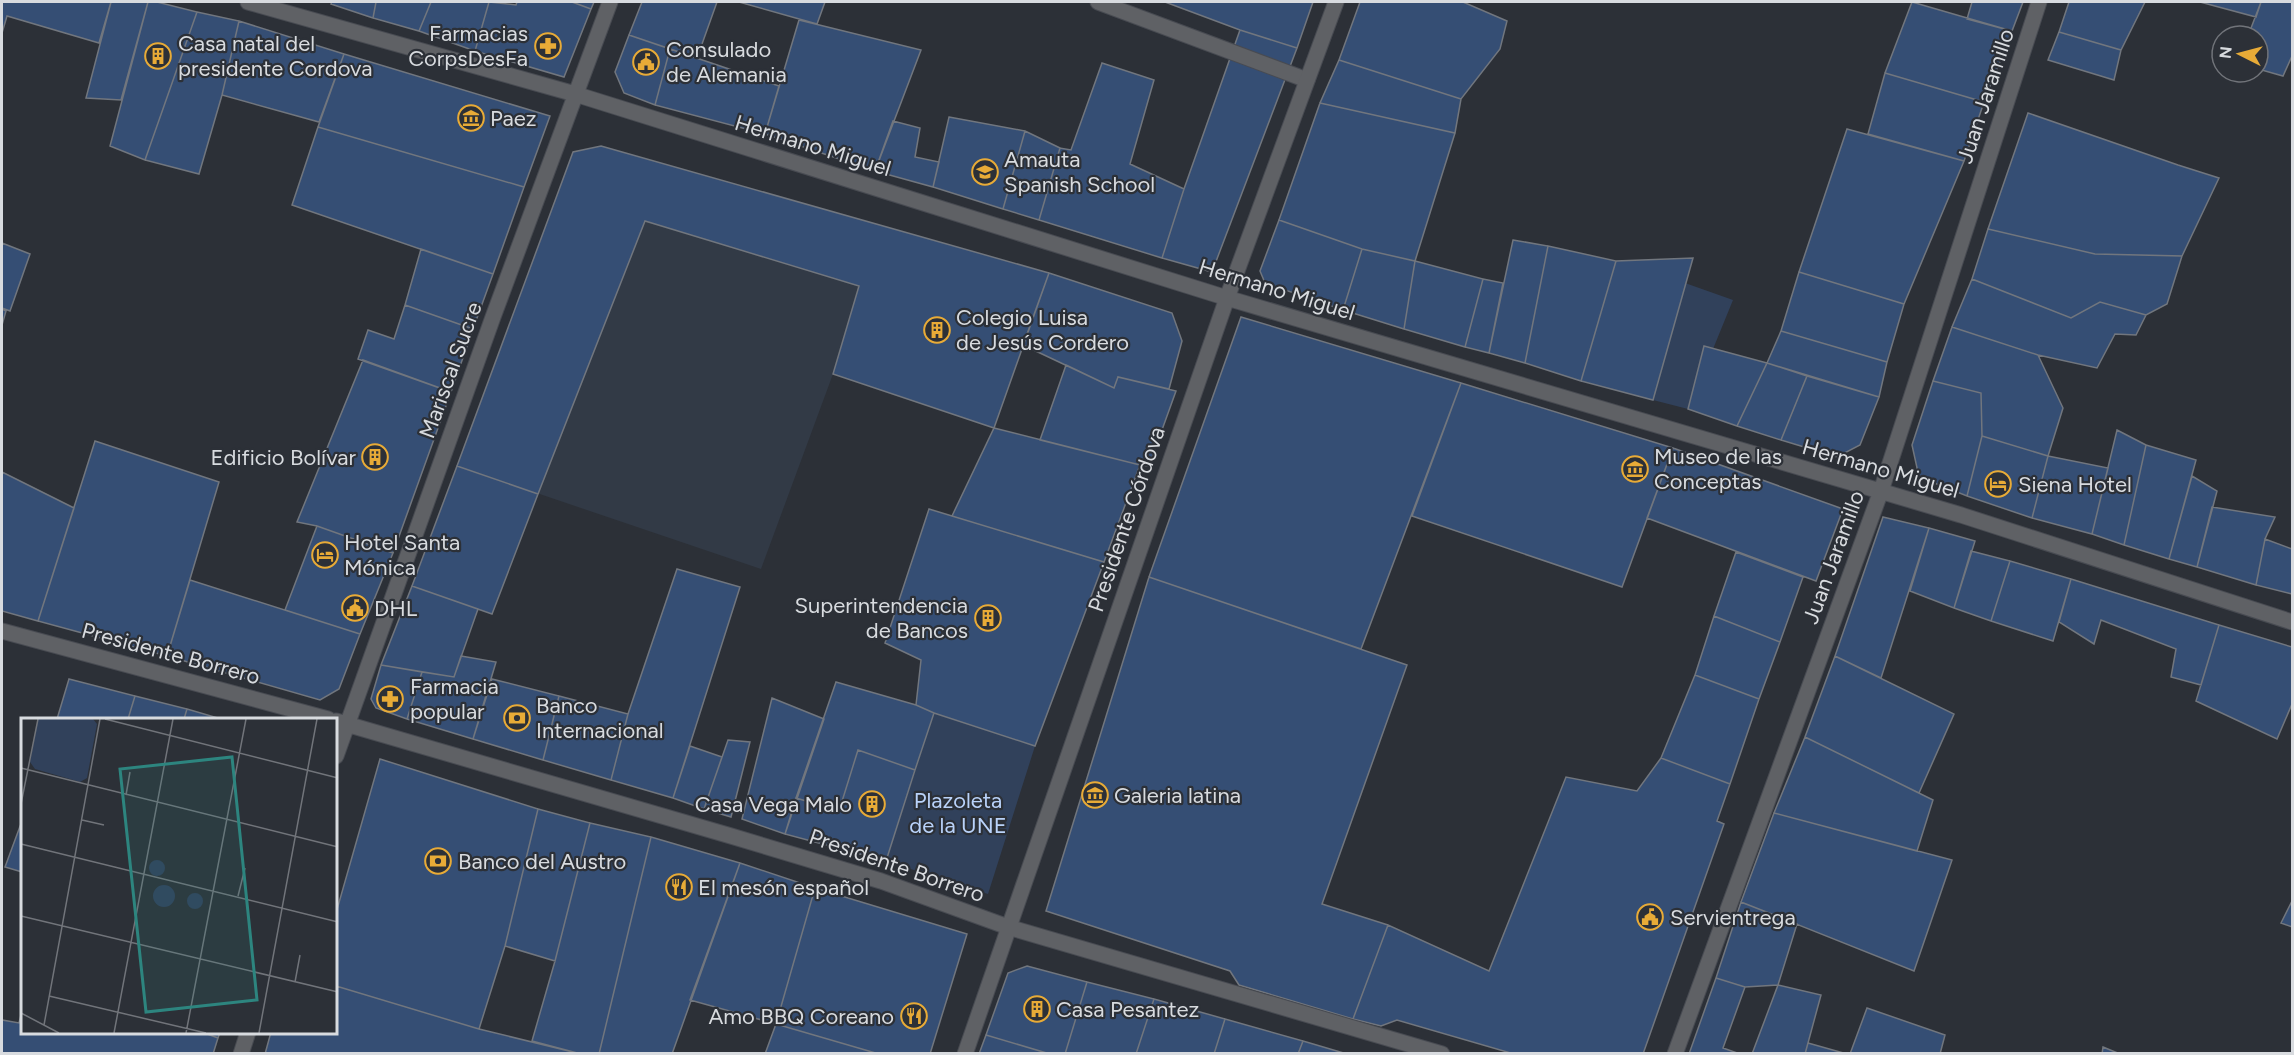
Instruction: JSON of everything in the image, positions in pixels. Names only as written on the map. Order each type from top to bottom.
[{"type":"street","name":"Hermano Miguel","points":[[248,2],[575,94],[1227,298],[1961,515],[2292,622]]},
{"type":"street","name":"Mariscal Sucre","points":[[338,743],[341,723],[610,2]]},
{"type":"street","points":[[1098,2],[1307,80]]},
{"type":"street","name":"Presidente Córdova","points":[[965,1053],[1227,298],[1336,2]]},
{"type":"street","name":"Juan Jaramillo","points":[[1675,1053],[1881,491],[2039,2]]},
{"type":"street","name":"Presidente Borrero","points":[[2,631],[324,718]]},
{"type":"street","name":"Presidente Borrero","points":[[341,723],[881,881],[1008,927],[1442,1053]]},
{"type":"street","points":[[241,1053],[247,1034]]},
{"type":"shaded area","points":[[601,146],[1049,273],[994,428],[833,374],[761,569],[457,466],[573,152]]},
{"type":"green space","points":[[1685,283],[1733,300],[1713,349],[1704,346],[1688,409],[1653,400]]},
{"type":"green space","name":"Plazoleta de la UNE","points":[[934,713],[1035,746],[988,894],[886,861]]},
{"type":"building","points":[[2,2],[111,2],[99,43],[7,16],[2,33]]},
{"type":"building","points":[[111,2],[148,2],[121,100],[86,98]]},
{"type":"building","name":"Casa natal del presidente Cordova","points":[[148,2],[197,12],[145,160],[110,146]]},
{"type":"building","points":[[332,2],[376,2],[373,18],[331,4]]},
{"type":"building","points":[[376,2],[431,2],[419,31],[373,18]]},
{"type":"building","points":[[431,2],[489,2],[475,51],[419,31]]},
{"type":"building","points":[[489,2],[516,5],[517,2],[572,2],[591,9],[564,77],[475,51]]},
{"type":"building","points":[[572,2],[594,2],[591,9]]},
{"type":"building","points":[[642,2],[717,2],[697,58],[629,35]]},
{"type":"building","points":[[739,2],[825,2],[817,24]]},
{"type":"building","points":[[1165,2],[1313,2],[1297,48]]},
{"type":"building","points":[[1360,2],[1463,2],[1507,21],[1500,49],[1461,99],[1339,60]]},
{"type":"building","points":[[1912,2],[2012,31],[1984,102],[1885,73]]},
{"type":"building","points":[[1972,2],[2023,2],[2012,31],[1967,19]]},
{"type":"building","points":[[2069,2],[2145,2],[2121,50],[2059,32]]},
{"type":"building","points":[[2200,2],[2261,2],[2256,17]]},
{"type":"building","points":[[2261,2],[2292,2],[2292,56],[2283,76],[2270,72],[2270,24],[2253,24]]},
{"type":"building","points":[[197,12],[239,21],[222,95],[199,174],[145,160]]},
{"type":"building","points":[[799,20],[921,50],[875,171],[765,134]]},
{"type":"building","points":[[239,21],[344,54],[319,122],[222,95]]},
{"type":"building","points":[[1240,30],[1297,48],[1212,272],[1162,258]]},
{"type":"building","points":[[2059,32],[2121,50],[2114,80],[2048,60]]},
{"type":"building","points":[[629,35],[670,49],[655,105],[624,93],[615,72]]},
{"type":"building","points":[[670,49],[779,86],[765,134],[655,105]]},
{"type":"building","points":[[344,54],[550,116],[524,187],[318,127]]},
{"type":"building","points":[[1339,60],[1461,99],[1455,133],[1320,103]]},
{"type":"building","points":[[1102,63],[1154,80],[1130,164],[1184,189],[1162,258],[1039,220],[1060,148],[1071,150]]},
{"type":"building","points":[[1885,73],[1984,102],[1964,161],[1868,134]]},
{"type":"building","points":[[1320,103],[1455,133],[1415,261],[1362,249],[1279,220]]},
{"type":"building","points":[[2028,113],[2219,178],[2182,256],[2095,254],[1988,229]]},
{"type":"building","points":[[949,117],[1025,131],[1003,209],[933,187]]},
{"type":"building","points":[[893,121],[920,128],[915,157],[939,162],[933,187],[875,171]]},
{"type":"building","points":[[318,127],[524,187],[493,274],[292,205]]},
{"type":"building","points":[[1847,129],[1964,161],[1904,304],[1799,272]]},
{"type":"building","points":[[1025,131],[1060,148],[1039,220],[1003,209]]},
{"type":"building","name":"Colegio Luisa de Jesús Cordero","points":[[601,146],[1049,273],[994,428],[833,374],[859,286],[645,221],[538,494],[457,466],[573,152]]},
{"type":"building","points":[[1279,220],[1362,249],[1343,310],[1265,283],[1260,271]]},
{"type":"building","points":[[1988,229],[2095,254],[2182,256],[2167,304],[2146,315],[2100,302],[2071,318],[1972,279]]},
{"type":"building","points":[[1513,240],[1548,246],[1525,363],[1489,353]]},
{"type":"building","points":[[2,243],[30,254],[10,311],[2,308]]},
{"type":"building","points":[[1548,246],[1616,261],[1581,381],[1525,363]]},
{"type":"building","points":[[421,249],[493,274],[473,329],[405,305]]},
{"type":"building","points":[[1362,249],[1415,261],[1404,329],[1343,310]]},
{"type":"building","points":[[1693,258],[1653,400],[1581,381],[1616,261]]},
{"type":"building","points":[[1415,261],[1483,279],[1465,347],[1404,329]]},
{"type":"building","points":[[1799,272],[1904,304],[1887,362],[1781,331]]},
{"type":"building","points":[[1049,273],[1172,313],[1182,341],[1169,389],[1118,377],[1114,388],[1023,345]]},
{"type":"building","points":[[1483,279],[1503,283],[1489,353],[1465,347]]},
{"type":"building","points":[[1972,279],[2071,318],[2100,302],[2146,315],[2136,335],[2115,334],[2097,368],[2038,355],[1952,327]]},
{"type":"building","points":[[405,305],[473,329],[451,392],[358,359],[368,330],[394,339]]},
{"type":"building","points":[[2,309],[6,311],[2,325]]},
{"type":"building","points":[[1241,317],[1461,383],[1361,649],[1149,577]]},
{"type":"building","points":[[1952,327],[2038,355],[2063,408],[2048,456],[1982,436],[1981,393],[1933,381]]},
{"type":"building","points":[[1781,331],[1887,362],[1879,397],[1767,363]]},
{"type":"building","points":[[1704,346],[1767,363],[1737,426],[1688,409]]},
{"type":"building","name":"Edificio Bolívar","points":[[363,360],[451,392],[393,553],[317,526],[297,522]]},
{"type":"building","points":[[1767,363],[1807,376],[1781,440],[1737,426]]},
{"type":"building","points":[[1066,365],[1114,388],[1118,377],[1176,391],[1149,466],[1040,440]]},
{"type":"building","points":[[1807,376],[1879,397],[1860,445],[1837,457],[1781,440]]},
{"type":"building","points":[[1933,381],[1981,393],[1982,436],[1967,496],[1919,477],[1912,445]]},
{"type":"building","points":[[1461,383],[1673,448],[1622,587],[1412,516]]},
{"type":"building","points":[[994,428],[1140,465],[1104,562],[952,516]]},
{"type":"building","points":[[2117,430],[2146,445],[2124,545],[2092,534]]},
{"type":"building","points":[[1982,436],[2048,456],[2032,518],[1967,496]]},
{"type":"building","points":[[95,441],[219,482],[167,656],[38,621]]},
{"type":"building","points":[[2146,445],[2196,460],[2169,559],[2124,545]]},
{"type":"building","points":[[1673,448],[1843,509],[1816,581],[1647,518]]},
{"type":"building","points":[[2048,456],[2108,468],[2092,534],[2032,518]]},
{"type":"building","points":[[457,466],[538,494],[492,614],[412,586]]},
{"type":"building","points":[[2,472],[74,508],[38,621],[2,611]]},
{"type":"building","points":[[2192,476],[2217,491],[2197,567],[2169,559]]},
{"type":"building","points":[[2212,507],[2275,517],[2265,539],[2256,585],[2197,567]]},
{"type":"building","name":"Superintendencia de Bancos","points":[[929,509],[1104,562],[1035,746],[916,705],[921,660],[885,643]]},
{"type":"building","points":[[1883,517],[1929,528],[1881,678],[1835,656]]},
{"type":"building","points":[[317,526],[393,553],[360,634],[285,610]]},
{"type":"building","points":[[1929,528],[1975,541],[1954,608],[1910,591]]},
{"type":"building","points":[[2265,539],[2292,549],[2292,594],[2256,585]]},
{"type":"building","points":[[1971,551],[2010,561],[1991,621],[1954,608]]},
{"type":"building","points":[[1736,552],[1803,577],[1780,642],[1714,616]]},
{"type":"building","points":[[2010,561],[2071,579],[2053,641],[1991,621]]},
{"type":"building","points":[[677,569],[740,587],[673,798],[611,780],[628,714]]},
{"type":"building","points":[[1149,577],[1407,665],[1322,904],[1388,925],[1353,1019],[1239,985],[1230,971],[1046,911]]},
{"type":"building","points":[[2071,579],[2219,625],[2201,685],[2171,677],[2176,649],[2101,620],[2094,644],[2059,622]]},
{"type":"building","points":[[190,580],[360,634],[339,689],[320,700],[167,656]]},
{"type":"building","points":[[412,586],[478,609],[454,677],[381,665]]},
{"type":"building","points":[[1714,616],[1780,642],[1759,699],[1695,675]]},
{"type":"building","points":[[2219,625],[2292,647],[2292,704],[2277,739],[2196,701]]},
{"type":"building","points":[[461,656],[496,662],[473,739],[407,719],[422,672],[454,677]]},
{"type":"building","points":[[1835,656],[1954,714],[1919,793],[1805,737]]},
{"type":"building","points":[[381,665],[422,672],[407,719],[376,708],[371,699]]},
{"type":"building","points":[[1695,675],[1759,699],[1730,784],[1661,758]]},
{"type":"building","points":[[69,679],[135,696],[128,718],[57,718]]},
{"type":"building","name":"Banco Internacional","points":[[492,679],[559,696],[543,760],[473,739]]},
{"type":"building","points":[[836,682],[916,705],[934,713],[915,770],[858,750],[839,811],[796,798]]},
{"type":"building","points":[[135,696],[187,709],[184,718],[128,718]]},
{"type":"building","points":[[559,696],[628,714],[611,780],[543,760]]},
{"type":"building","points":[[772,698],[824,719],[785,834],[742,819]]},
{"type":"building","points":[[187,709],[218,718],[184,718]]},
{"type":"building","points":[[1805,737],[1933,800],[1917,851],[1774,813]]},
{"type":"building","points":[[728,740],[750,742],[731,817],[704,809]]},
{"type":"building","points":[[690,746],[722,757],[704,809],[673,798]]},
{"type":"building","name":"Casa Vega Malo","points":[[858,750],[915,770],[886,861],[785,834],[796,798],[839,811]]},
{"type":"building","points":[[1661,758],[1730,784],[1717,821],[1724,824],[1643,1054],[1514,1054],[1397,1020],[1381,1026],[1353,1019],[1388,925],[1489,971],[1566,777],[1637,791]]},
{"type":"building","name":"Banco del Austro","points":[[380,759],[538,809],[505,946],[479,1029],[338,987],[338,906]]},
{"type":"building","points":[[538,809],[590,823],[555,961],[505,946]]},
{"type":"building","points":[[1774,813],[1952,860],[1914,971],[1741,902]]},
{"type":"building","points":[[590,823],[651,837],[599,1054],[581,1054],[532,1041]]},
{"type":"building","points":[[21,824],[21,872],[5,867]]},
{"type":"building","points":[[651,837],[740,863],[672,1054],[599,1054]]},
{"type":"building","points":[[740,863],[815,888],[776,1024],[690,1000]]},
{"type":"building","points":[[815,888],[967,934],[930,1054],[879,1054],[776,1024]]},
{"type":"building","points":[[2292,901],[2292,927],[2281,923]]},
{"type":"building","points":[[1741,902],[1797,924],[1778,985],[1745,987],[1716,978]]},
{"type":"building","name":"Casa Pesantez","points":[[1027,966],[1087,982],[1065,1054],[1050,1054],[986,1035],[1008,973]]},
{"type":"building","points":[[1716,978],[1745,987],[1723,1048],[1740,1054],[1689,1054]]},
{"type":"building","points":[[1087,982],[1154,999],[1136,1054],[1065,1054]]},
{"type":"building","points":[[1778,985],[1821,995],[1805,1054],[1752,1054]]},
{"type":"building","points":[[338,987],[479,1029],[581,1054],[265,1054],[270,1034],[338,1034]]},
{"type":"building","points":[[1154,999],[1225,1019],[1214,1054],[1136,1054]]},
{"type":"building","points":[[1867,1008],[1945,1035],[1940,1054],[1850,1054]]},
{"type":"building","points":[[21,1015],[21,1034],[207,1034],[218,1038],[213,1054],[2,1054],[2,1020],[19,1023]]},
{"type":"building","points":[[1225,1019],[1303,1041],[1298,1054],[1214,1054]]},
{"type":"building","points":[[776,1024],[879,1054],[765,1054]]},
{"type":"building","points":[[207,1034],[219,1034],[218,1038]]},
{"type":"building","points":[[986,1035],[1050,1054],[979,1054]]},
{"type":"building","points":[[1303,1041],[1347,1054],[1298,1054]]},
{"type":"building","points":[[1808,1043],[1847,1054],[1805,1054]]},
{"type":"building","points":[[2103,1047],[2120,1054],[2102,1054]]},
{"type":"place","name":"Farmacias CorpsDesFa","points":[[548,46]]},
{"type":"place","name":"Casa natal del presidente Cordova","points":[[158,56]]},
{"type":"place","name":"Consulado de Alemania","points":[[646,62]]},
{"type":"place","name":"Paez","points":[[471,118]]},
{"type":"place","name":"Amauta Spanish School","points":[[985,172]]},
{"type":"place","name":"Colegio Luisa de Jesús Cordero","points":[[937,330]]},
{"type":"place","name":"Edificio Bolívar","points":[[375,457]]},
{"type":"place","name":"Museo de las Conceptas","points":[[1635,469]]},
{"type":"place","name":"Siena Hotel","points":[[1998,484]]},
{"type":"place","name":"Hotel Santa Mónica","points":[[325,555]]},
{"type":"place","name":"DHL","points":[[355,608]]},
{"type":"place","name":"Superintendencia de Bancos","points":[[988,618]]},
{"type":"place","name":"Farmacia popular","points":[[390,699]]},
{"type":"place","name":"Banco Internacional","points":[[517,718]]},
{"type":"place","name":"Galeria latina","points":[[1095,795]]},
{"type":"place","name":"Casa Vega Malo","points":[[872,804]]},
{"type":"place","name":"Banco del Austro","points":[[438,861]]},
{"type":"place","name":"El mesón español","points":[[679,887]]},
{"type":"place","name":"Servientrega","points":[[1650,917]]},
{"type":"place","name":"Casa Pesantez","points":[[1037,1009]]},
{"type":"place","name":"Amo BBQ Coreano","points":[[914,1016]]}]
